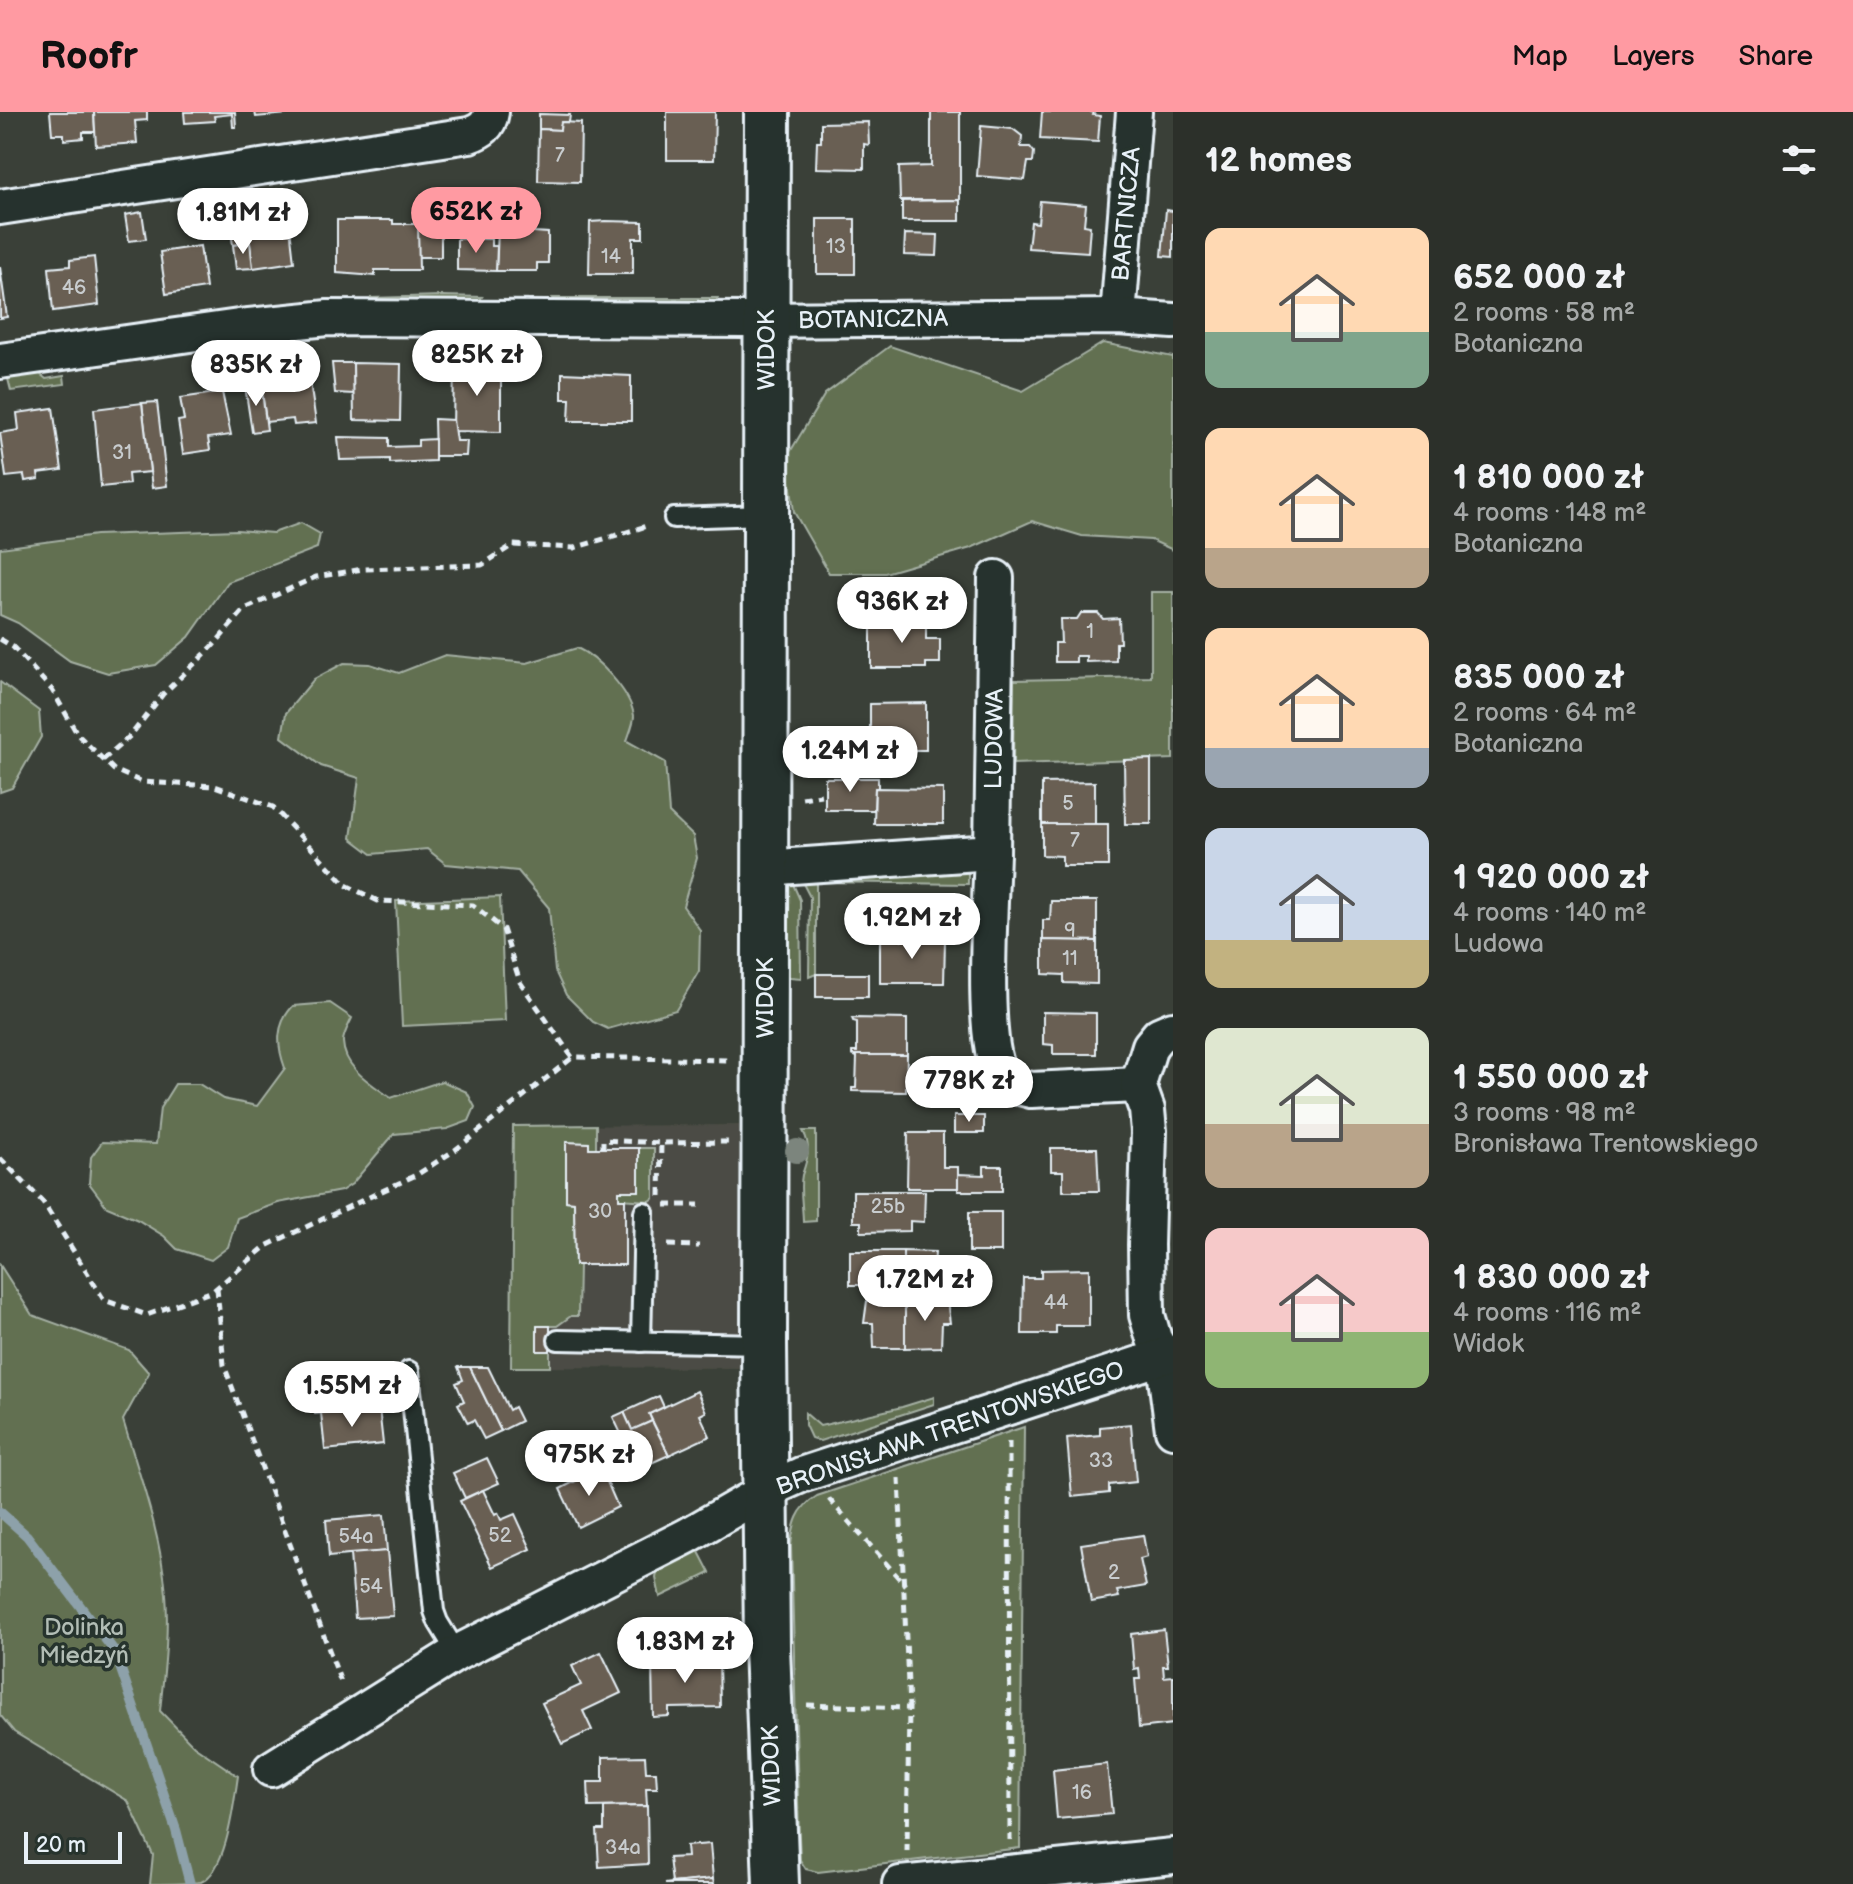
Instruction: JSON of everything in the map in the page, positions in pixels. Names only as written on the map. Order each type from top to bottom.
[{"type":"street","points":[[0,207],[469,135],[487,125],[491,112]]},
{"type":"street","name":"WIDOK","points":[[767,112],[764,1344],[767,1646],[776,1884]]},
{"type":"street","name":"BARTNICZA","points":[[1118,317],[1134,112]]},
{"type":"street","name":"BOTANICZNA","points":[[0,361],[239,327],[328,318],[1118,317],[1173,321]]},
{"type":"street","name":"LUDOWA","points":[[996,578],[991,1044],[1000,1074],[1016,1087],[1031,1090],[1138,1085]]},
{"type":"street","points":[[764,868],[992,852]]},
{"type":"street","points":[[1173,1029],[1159,1035],[1150,1046],[1138,1085],[1147,1110],[1149,1131],[1147,1315],[1154,1339],[1168,1354],[1173,1430]]},
{"type":"street","name":"BRONISŁAWA TRENTOWSKIEGO","points":[[271,1769],[457,1653],[687,1536],[765,1491],[801,1475],[1168,1354]]},
{"type":"street","points":[[900,1884],[1173,1856]]},
{"type":"lane","points":[[674,518],[765,515]]},
{"type":"lane","points":[[641,1342],[644,1212]]},
{"type":"lane","points":[[558,1340],[764,1344]]},
{"type":"lane","points":[[409,1371],[434,1611],[457,1653]]},
{"type":"path","points":[[103,760],[131,735],[163,694],[212,647],[245,609],[316,577],[363,569],[482,565],[513,545],[574,548],[674,518]]},
{"type":"path","points":[[0,639],[13,647],[52,690],[78,735],[114,770],[142,782],[215,786],[273,807],[346,885],[378,901],[473,905],[503,929],[520,982],[572,1057]]},
{"type":"path","points":[[797,798],[821,795]]},
{"type":"path","points":[[0,1158],[43,1202],[104,1300],[147,1315],[217,1288],[266,1246],[430,1166],[455,1150],[572,1057],[765,1061]]},
{"type":"path","points":[[603,1149],[603,1140],[724,1143],[739,1139]]},
{"type":"path","points":[[661,1143],[660,1205],[699,1205]]},
{"type":"path","points":[[217,1288],[224,1365],[344,1692],[360,1714]]},
{"type":"path","points":[[1009,1441],[1010,1873]]},
{"type":"path","points":[[898,1464],[909,1708],[906,1883]]},
{"type":"path","points":[[821,1491],[905,1585]]},
{"type":"path","points":[[805,1705],[909,1708]]},
{"type":"shaded area","points":[[739,1125],[739,1368],[511,1367],[513,1126]]},
{"type":"green space","points":[[482,297],[475,307],[371,306],[371,298]]},
{"type":"green space","points":[[552,298],[718,298],[711,310],[557,304]]},
{"type":"green space","points":[[303,334],[306,352],[256,359],[254,347],[262,337]]},
{"type":"green space","points":[[1103,343],[1173,357],[1173,550],[1151,540],[1082,536],[1032,521],[971,548],[885,573],[829,573],[794,512],[787,457],[825,394],[890,346],[1023,391]]},
{"type":"green space","points":[[34,369],[46,379],[64,376],[65,384],[11,391],[8,379],[13,372]]},
{"type":"green space","points":[[301,523],[320,534],[317,548],[228,582],[189,637],[156,665],[108,673],[70,661],[18,623],[0,615],[0,548],[96,535],[237,530],[273,533]]},
{"type":"green space","points":[[1151,592],[1173,592],[1173,759],[1013,764],[1014,680],[1151,677]]},
{"type":"green space","points":[[577,648],[603,667],[627,697],[634,716],[627,741],[665,762],[669,813],[693,836],[697,858],[683,906],[700,930],[699,971],[676,1010],[608,1029],[593,1022],[566,995],[555,971],[549,908],[518,871],[446,864],[427,849],[372,854],[351,838],[359,778],[321,766],[282,737],[286,713],[314,679],[344,663],[370,664],[399,673],[445,655],[527,663]]},
{"type":"green space","points":[[0,682],[39,711],[41,737],[12,788],[0,792]]},
{"type":"green space","points":[[968,865],[968,884],[816,882],[816,974],[809,977],[810,897],[799,876]]},
{"type":"green space","points":[[790,877],[800,900],[801,978],[790,977],[780,970],[780,886]]},
{"type":"green space","points":[[500,897],[505,1021],[402,1026],[396,901]]},
{"type":"green space","points":[[330,1003],[352,1018],[343,1039],[345,1052],[354,1068],[368,1081],[391,1098],[442,1081],[467,1092],[475,1107],[469,1121],[447,1129],[394,1134],[352,1184],[341,1191],[278,1203],[237,1218],[228,1247],[211,1260],[177,1249],[164,1236],[138,1220],[107,1207],[89,1183],[91,1157],[102,1142],[156,1144],[160,1108],[175,1084],[199,1084],[223,1099],[257,1106],[285,1068],[279,1036],[287,1013],[293,1006]]},
{"type":"green space","points":[[596,1125],[596,1148],[589,1148],[589,1143],[566,1143],[566,1201],[574,1202],[575,1265],[579,1265],[578,1316],[571,1316],[557,1326],[537,1326],[537,1351],[550,1351],[550,1367],[511,1367],[513,1126]]},
{"type":"green space","points":[[803,1131],[816,1131],[816,1221],[803,1222],[801,1180],[808,1148]]},
{"type":"green space","points":[[639,1148],[654,1148],[654,1198],[650,1201],[619,1199],[619,1191],[639,1191]]},
{"type":"green space","name":"Dolinka Miedzyń","points":[[0,1265],[32,1315],[129,1350],[149,1373],[123,1420],[160,1550],[166,1594],[166,1652],[160,1711],[194,1746],[238,1776],[223,1850],[210,1875],[201,1882],[150,1884],[153,1855],[128,1801],[14,1732],[0,1715]]},
{"type":"green space","points":[[934,1397],[934,1404],[820,1441],[811,1438],[805,1425],[805,1413],[820,1426]]},
{"type":"green space","points":[[1024,1427],[1020,1848],[818,1872],[806,1869],[800,1860],[791,1546],[797,1517],[817,1496]]},
{"type":"green space","points":[[698,1550],[710,1573],[660,1597],[656,1578],[658,1569]]},
{"type":"building","points":[[50,112],[94,112],[95,132],[83,132],[83,138],[64,140],[64,134],[52,134]]},
{"type":"building","points":[[94,112],[147,112],[147,120],[135,121],[137,143],[96,146]]},
{"type":"building","points":[[184,112],[235,112],[236,127],[233,127],[232,114],[214,116],[215,121],[185,123]]},
{"type":"building","points":[[255,112],[288,112],[289,114],[256,117]]},
{"type":"building","points":[[667,112],[715,112],[714,160],[667,160]]},
{"type":"building","points":[[931,112],[960,112],[960,200],[900,200],[899,167],[931,166]]},
{"type":"building","points":[[1042,112],[1094,112],[1093,115],[1100,116],[1098,142],[1040,139]]},
{"type":"building","points":[[539,114],[570,115],[569,122],[561,122],[560,130],[539,129]]},
{"type":"building","points":[[561,122],[581,123],[580,182],[538,181],[539,129],[560,130]]},
{"type":"building","points":[[868,122],[869,145],[864,144],[864,169],[816,168],[821,123]]},
{"type":"building","points":[[981,126],[1013,129],[1022,136],[1021,147],[1030,147],[1034,152],[1033,162],[1028,162],[1025,180],[977,176]]},
{"type":"building","points":[[283,189],[286,216],[271,218],[268,191]]},
{"type":"building","points":[[960,200],[960,221],[902,221],[902,201]]},
{"type":"building","points":[[1040,201],[1086,205],[1084,225],[1090,226],[1088,252],[1028,248],[1031,222],[1038,223]]},
{"type":"building","points":[[1166,210],[1173,211],[1173,257],[1162,256]]},
{"type":"building","points":[[142,212],[146,239],[129,241],[125,215]]},
{"type":"building","points":[[433,213],[441,214],[441,257],[418,257],[416,221]]},
{"type":"building","points":[[289,219],[294,262],[253,268],[250,243],[233,245],[230,226]]},
{"type":"building","points":[[817,219],[855,219],[855,274],[817,274]]},
{"type":"building","points":[[337,220],[393,220],[393,224],[418,224],[419,270],[375,270],[375,276],[337,273]]},
{"type":"building","points":[[590,222],[643,222],[643,238],[633,238],[633,274],[589,274]]},
{"type":"building","points":[[520,225],[535,225],[534,232],[548,233],[548,263],[537,263],[537,271],[496,271],[498,232],[520,232]]},
{"type":"building","points":[[905,234],[938,235],[937,256],[904,255]]},
{"type":"building","points":[[457,239],[491,239],[491,246],[497,246],[496,271],[457,270]]},
{"type":"building","points":[[250,243],[253,268],[236,269],[233,245]]},
{"type":"building","points":[[200,246],[206,288],[166,294],[160,252]]},
{"type":"building","points":[[94,257],[99,305],[53,311],[49,268],[70,266],[70,260]]},
{"type":"building","points":[[0,267],[7,317],[0,318]]},
{"type":"building","points":[[332,363],[353,363],[354,394],[335,393]]},
{"type":"building","points":[[353,363],[401,364],[400,421],[354,420]]},
{"type":"building","points":[[454,365],[501,365],[501,432],[453,431]]},
{"type":"building","points":[[562,373],[631,376],[631,421],[569,421],[570,399],[562,399]]},
{"type":"building","points":[[309,375],[316,423],[294,425],[293,419],[266,422],[261,384]]},
{"type":"building","points":[[261,384],[267,430],[252,432],[245,386]]},
{"type":"building","points":[[222,392],[231,435],[208,438],[210,450],[183,454],[178,421],[184,420],[180,398]]},
{"type":"building","points":[[157,402],[167,486],[152,488],[142,403]]},
{"type":"building","points":[[142,403],[150,472],[128,474],[129,484],[101,487],[94,409]]},
{"type":"building","points":[[53,408],[62,470],[38,473],[39,479],[25,481],[24,475],[6,477],[0,433],[19,430],[17,413]]},
{"type":"building","points":[[434,419],[453,420],[456,441],[467,441],[466,456],[435,456]]},
{"type":"building","points":[[338,437],[389,438],[389,447],[418,446],[418,440],[435,439],[435,461],[390,463],[390,459],[340,460]]},
{"type":"building","points":[[1081,613],[1098,613],[1103,619],[1119,618],[1120,643],[1116,643],[1116,661],[1086,662],[1086,656],[1076,656],[1076,662],[1055,662],[1055,643],[1061,643],[1060,619],[1077,619]]},
{"type":"building","points":[[871,621],[926,621],[926,639],[940,639],[940,663],[926,663],[926,668],[871,668]]},
{"type":"building","points":[[926,703],[926,750],[870,750],[870,704]]},
{"type":"building","points":[[1151,759],[1151,824],[1125,824],[1124,760]]},
{"type":"building","points":[[825,778],[878,778],[874,810],[825,810]]},
{"type":"building","points":[[1095,782],[1095,824],[1042,824],[1042,783]]},
{"type":"building","points":[[875,788],[943,789],[943,824],[874,824]]},
{"type":"building","points":[[1042,824],[1108,824],[1108,866],[1062,866],[1062,856],[1042,855]]},
{"type":"building","points":[[1051,901],[1097,901],[1097,941],[1043,940],[1043,920],[1050,920]]},
{"type":"building","points":[[880,906],[945,906],[945,940],[880,940]]},
{"type":"building","points":[[880,940],[945,940],[944,983],[880,983]]},
{"type":"building","points":[[1043,940],[1097,941],[1097,984],[1064,983],[1064,975],[1043,974]]},
{"type":"building","points":[[816,974],[868,974],[868,997],[816,997]]},
{"type":"building","points":[[1043,1012],[1096,1013],[1096,1054],[1053,1054],[1053,1045],[1043,1044]]},
{"type":"building","points":[[852,1018],[907,1019],[907,1055],[852,1055],[852,1052],[857,1052],[857,1022]]},
{"type":"building","points":[[852,1055],[907,1055],[906,1092],[852,1091],[856,1088],[857,1057]]},
{"type":"building","points":[[954,1116],[984,1116],[984,1133],[954,1133]]},
{"type":"building","points":[[908,1133],[943,1133],[943,1167],[958,1167],[958,1188],[907,1188]]},
{"type":"building","points":[[566,1142],[589,1143],[589,1148],[639,1148],[639,1191],[619,1191],[619,1199],[625,1199],[625,1265],[575,1265],[574,1202],[566,1201]]},
{"type":"building","points":[[1051,1148],[1097,1148],[1099,1191],[1063,1191],[1063,1171],[1051,1171]]},
{"type":"building","points":[[984,1166],[1002,1166],[1002,1191],[958,1191],[958,1174],[984,1175]]},
{"type":"building","points":[[853,1191],[925,1191],[924,1222],[910,1221],[910,1231],[861,1232],[861,1222],[853,1222]]},
{"type":"building","points":[[969,1212],[1001,1212],[1001,1252],[969,1252]]},
{"type":"building","points":[[850,1251],[903,1251],[903,1271],[868,1270],[867,1285],[850,1285]]},
{"type":"building","points":[[903,1251],[935,1252],[934,1271],[903,1271]]},
{"type":"building","points":[[1089,1269],[1089,1326],[1056,1326],[1056,1334],[1022,1334],[1023,1278],[1041,1278],[1041,1270]]},
{"type":"building","points":[[905,1300],[905,1348],[874,1348],[873,1323],[864,1323],[867,1301]]},
{"type":"building","points":[[905,1300],[947,1300],[950,1323],[942,1323],[941,1347],[905,1348]]},
{"type":"building","points":[[537,1326],[550,1326],[550,1351],[537,1351]]},
{"type":"building","points":[[458,1367],[470,1367],[501,1431],[484,1439],[474,1420],[468,1423],[458,1404],[464,1401],[456,1383],[463,1380]]},
{"type":"building","points":[[470,1367],[488,1367],[509,1410],[514,1407],[521,1421],[501,1431]]},
{"type":"building","points":[[376,1371],[379,1408],[315,1414],[312,1377]]},
{"type":"building","points":[[697,1391],[706,1412],[700,1415],[710,1436],[669,1455],[649,1414]]},
{"type":"building","points":[[659,1396],[664,1407],[649,1414],[652,1421],[632,1430],[624,1412]]},
{"type":"building","points":[[379,1408],[383,1444],[325,1450],[321,1413]]},
{"type":"building","points":[[624,1412],[632,1430],[652,1421],[669,1455],[638,1469],[613,1417]]},
{"type":"building","points":[[1131,1424],[1136,1482],[1109,1485],[1109,1493],[1072,1497],[1067,1438],[1100,1435],[1100,1427]]},
{"type":"building","points":[[487,1458],[499,1483],[465,1498],[453,1473]]},
{"type":"building","points":[[601,1468],[618,1507],[578,1527],[560,1489]]},
{"type":"building","points":[[483,1490],[495,1515],[498,1513],[501,1520],[515,1514],[531,1549],[492,1567],[460,1501]]},
{"type":"building","points":[[384,1515],[387,1551],[329,1557],[326,1520]]},
{"type":"building","points":[[1143,1535],[1147,1557],[1140,1559],[1146,1586],[1117,1591],[1119,1597],[1091,1602],[1081,1544]]},
{"type":"building","points":[[387,1551],[393,1616],[355,1618],[350,1554]]},
{"type":"building","points":[[1164,1630],[1168,1666],[1163,1666],[1164,1677],[1173,1676],[1173,1724],[1139,1728],[1135,1679],[1140,1679],[1139,1668],[1134,1669],[1131,1634]]},
{"type":"building","points":[[601,1652],[621,1693],[583,1711],[592,1730],[562,1744],[542,1703],[581,1685],[572,1666]]},
{"type":"building","points":[[719,1660],[720,1707],[669,1708],[669,1716],[653,1717],[652,1661]]},
{"type":"building","points":[[645,1756],[646,1772],[656,1772],[657,1788],[646,1788],[647,1806],[589,1807],[588,1782],[603,1782],[603,1757]]},
{"type":"building","points":[[1107,1764],[1112,1814],[1057,1819],[1053,1770]]},
{"type":"building","points":[[647,1806],[648,1864],[599,1867],[597,1830],[604,1830],[604,1807]]},
{"type":"building","points":[[710,1844],[713,1879],[672,1883],[669,1858],[687,1857],[686,1846]]},
{"type":"building","points":[[713,1879],[714,1884],[665,1884],[672,1883]]},
{"type":"waterway","points":[[0,1512],[27,1536],[115,1652],[176,1830],[190,1884]]}]
